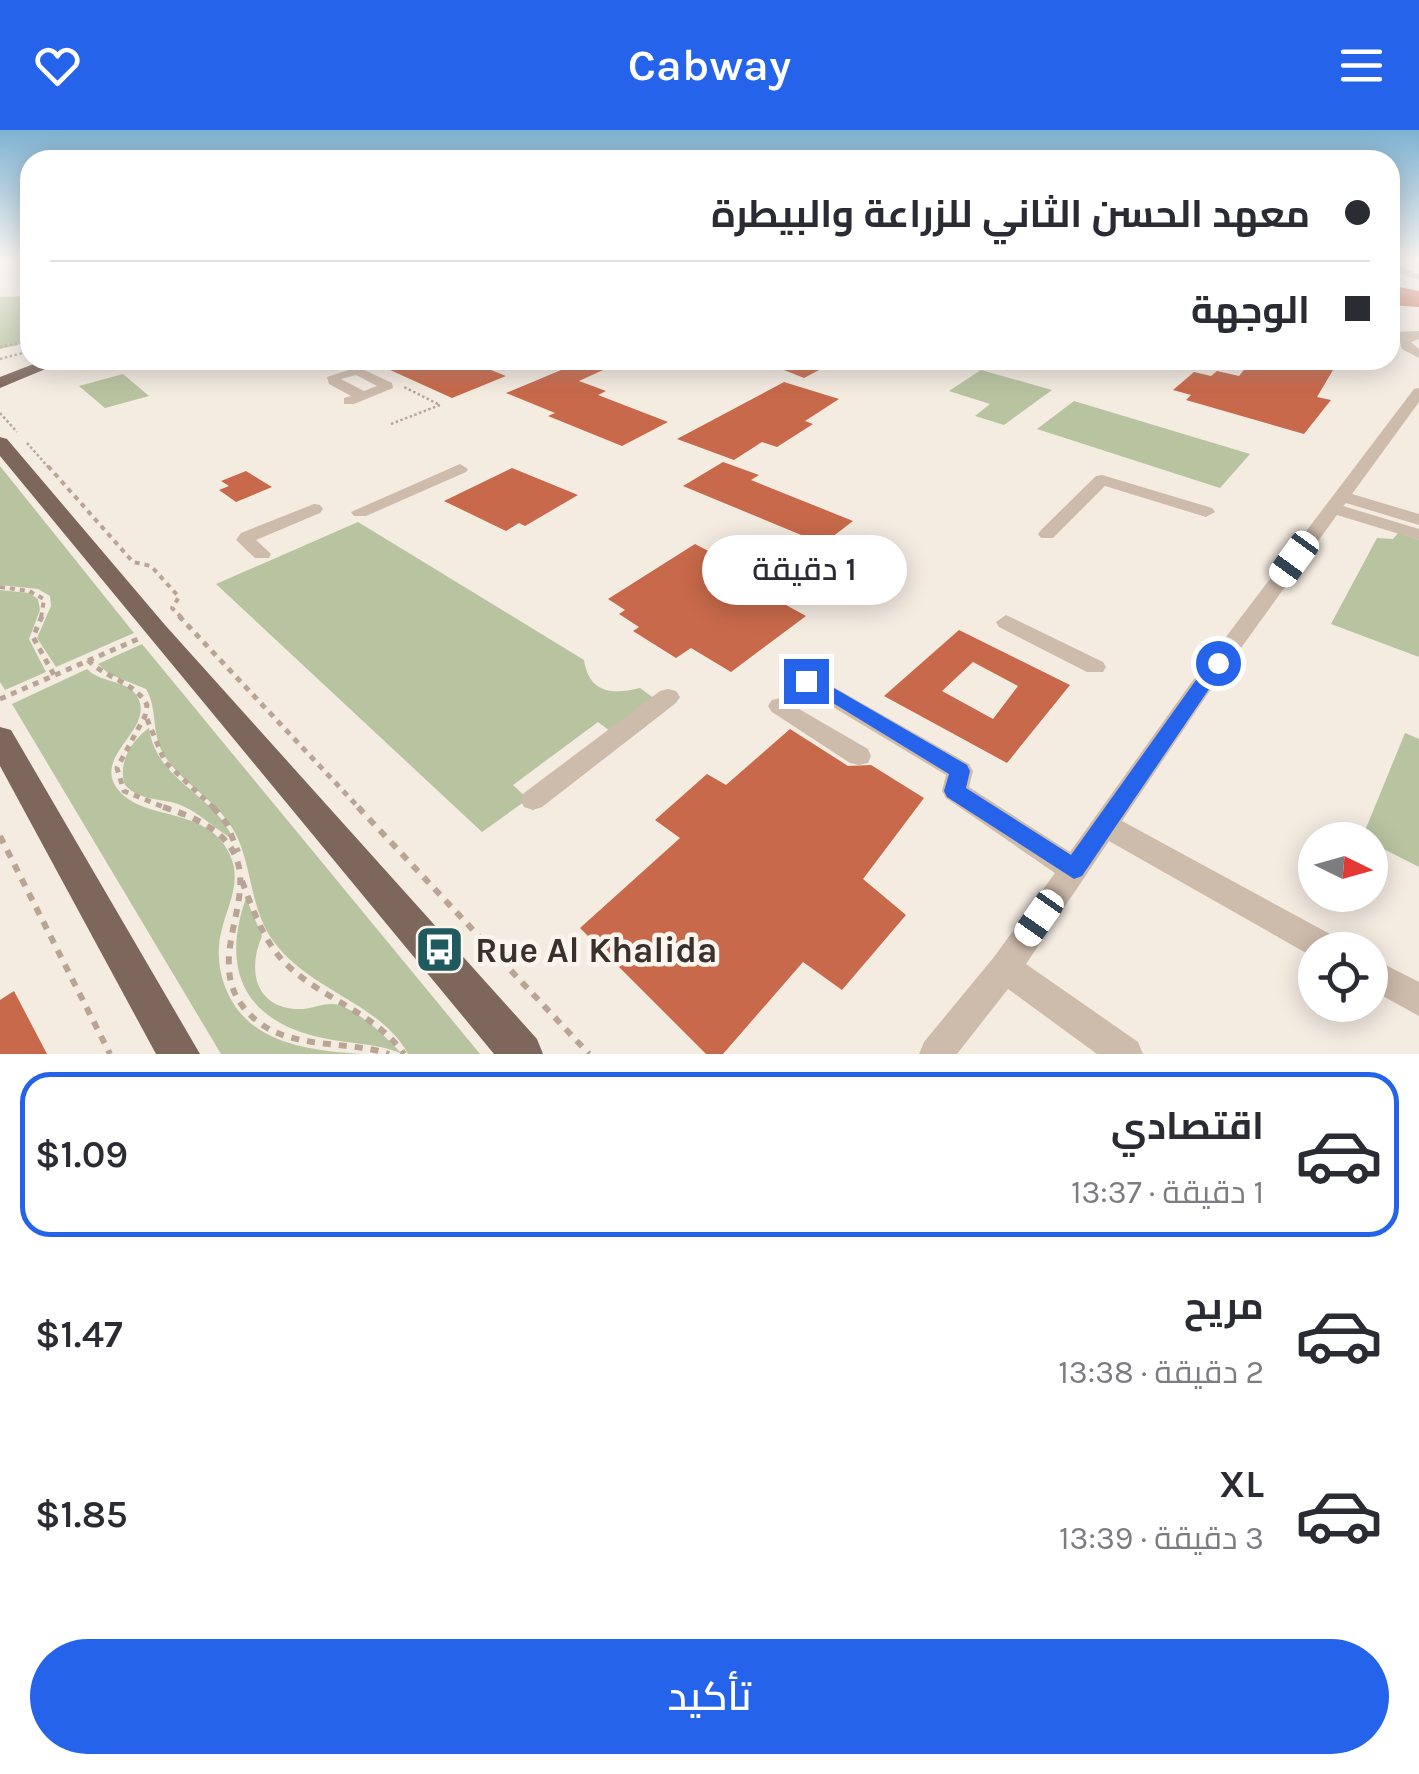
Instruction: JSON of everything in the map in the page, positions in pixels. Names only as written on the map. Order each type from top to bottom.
[{"type":"main road","points":[[0,383],[33,370]]},
{"type":"main road","points":[[0,443],[171,625],[522,1054]]},
{"type":"main road","points":[[0,738],[180,1054]]},
{"type":"street","points":[[1414,336],[1404,341],[1417,353]]},
{"type":"street","points":[[936,1054],[1005,968],[1336,502],[1410,415],[1419,392]]},
{"type":"street","points":[[360,512],[460,469]]},
{"type":"street","points":[[1047,534],[1102,480],[1206,512]]},
{"type":"street","points":[[1336,502],[1419,520]]},
{"type":"street","points":[[1336,502],[1419,535]]},
{"type":"street","points":[[262,554],[245,540],[247,536],[314,508]]},
{"type":"street","points":[[1006,622],[1095,667]]},
{"type":"street","points":[[806,681],[960,771],[955,791],[1074,870]]},
{"type":"street","points":[[533,800],[668,697]]},
{"type":"street","points":[[780,706],[859,756]]},
{"type":"street","points":[[1105,825],[1298,932]]},
{"type":"street","points":[[1005,968],[1126,1054]]},
{"type":"street","points":[[1388,982],[1419,1000]]},
{"type":"path","points":[[0,413],[133,562],[153,568],[179,597],[172,608],[171,625],[589,1054]]},
{"type":"path","points":[[0,588],[36,592],[44,599],[45,609],[33,637],[54,675]]},
{"type":"path","points":[[0,699],[171,625]]},
{"type":"path","points":[[88,660],[99,673],[141,692],[156,748],[168,766],[216,810],[234,834],[242,879],[268,942],[288,966],[376,1022],[395,1039],[404,1054]]},
{"type":"path","points":[[146,716],[120,757],[118,784],[132,797],[205,822],[229,842],[239,862]]},
{"type":"path","points":[[0,836],[110,1054]]},
{"type":"path","points":[[242,879],[227,958],[228,974],[244,1008],[256,1020],[290,1036],[374,1048],[389,1054]]},
{"type":"green space","points":[[0,302],[20,302],[20,344],[0,349]]},
{"type":"green space","points":[[981,370],[1052,390],[1004,425],[975,416],[990,404],[949,391]]},
{"type":"green space","points":[[123,374],[149,396],[105,408],[79,386]]},
{"type":"green space","points":[[1074,401],[1250,454],[1220,488],[1037,429]]},
{"type":"green space","points":[[0,466],[134,633],[56,667],[37,638],[51,606],[50,596],[38,589],[0,585]]},
{"type":"green space","points":[[358,522],[584,660],[591,679],[603,689],[640,688],[655,699],[610,731],[598,722],[513,785],[528,799],[482,832],[216,584]]},
{"type":"green space","points":[[1398,533],[1419,540],[1419,657],[1331,624],[1377,538],[1393,539]]},
{"type":"green space","points":[[0,590],[29,593],[38,599],[40,610],[29,639],[46,672],[5,690],[0,682]]},
{"type":"green space","points":[[142,644],[480,1054],[408,1054],[381,1022],[306,973],[274,942],[261,918],[244,854],[232,827],[164,755],[146,689],[109,674],[98,664]]},
{"type":"green space","points":[[87,669],[128,688],[138,698],[138,722],[112,768],[113,780],[121,793],[146,808],[208,829],[230,855],[235,874],[219,955],[223,981],[232,1002],[245,1018],[278,1039],[318,1050],[361,1054],[221,1054],[12,704]]},
{"type":"green space","points":[[149,728],[163,762],[214,811],[233,839],[186,807],[143,796],[125,785],[123,768],[128,753]]},
{"type":"green space","points":[[1405,733],[1419,739],[1419,867],[1388,851],[1388,822],[1369,822]]},
{"type":"green space","points":[[246,898],[262,936],[255,962],[258,985],[264,995],[285,1007],[300,1009],[339,1005],[365,1019],[401,1053],[297,1030],[275,1020],[258,1006],[246,990],[236,949]]},
{"type":"building","points":[[1400,302],[1419,302],[1419,307],[1400,306]]},
{"type":"building","points":[[390,370],[491,370],[506,376],[452,398]]},
{"type":"building","points":[[561,370],[603,370],[579,381],[606,391],[598,395],[668,422],[622,446],[548,416],[555,413],[506,393]]},
{"type":"building","points":[[784,370],[819,370],[804,378]]},
{"type":"building","points":[[1244,370],[1333,370],[1317,397],[1331,400],[1304,434],[1186,400],[1191,395],[1173,390],[1194,372],[1211,376],[1217,371],[1239,376]]},
{"type":"building","points":[[784,382],[839,399],[805,421],[813,424],[777,447],[762,442],[734,460],[677,439]]},
{"type":"building","points":[[723,462],[759,475],[751,480],[853,521],[823,544],[683,486]]},
{"type":"building","points":[[512,468],[578,495],[525,526],[519,523],[506,531],[444,501]]},
{"type":"building","points":[[246,471],[272,487],[236,502],[219,490],[229,486],[221,481]]},
{"type":"building","points":[[695,544],[714,554],[704,560],[806,616],[731,672],[691,648],[676,658],[633,631],[639,627],[619,614],[625,610],[608,599]]},
{"type":"building","points":[[959,630],[1070,685],[1007,763],[884,696]],"holes":[[[973,662],[1018,686],[993,719],[942,691]]]},
{"type":"building","points":[[790,729],[848,766],[871,765],[924,798],[863,879],[906,915],[842,990],[803,962],[723,1054],[706,1054],[580,928],[680,838],[655,820],[707,774],[726,785]]},
{"type":"building","points":[[14,991],[47,1054],[0,1054],[0,1000]]},
{"type":"place","name":"Rue Al Khalida","points":[[440,950]]},
{"type":"route","points":[[806,681],[960,771],[955,791],[1074,870],[1218,663]]}]
